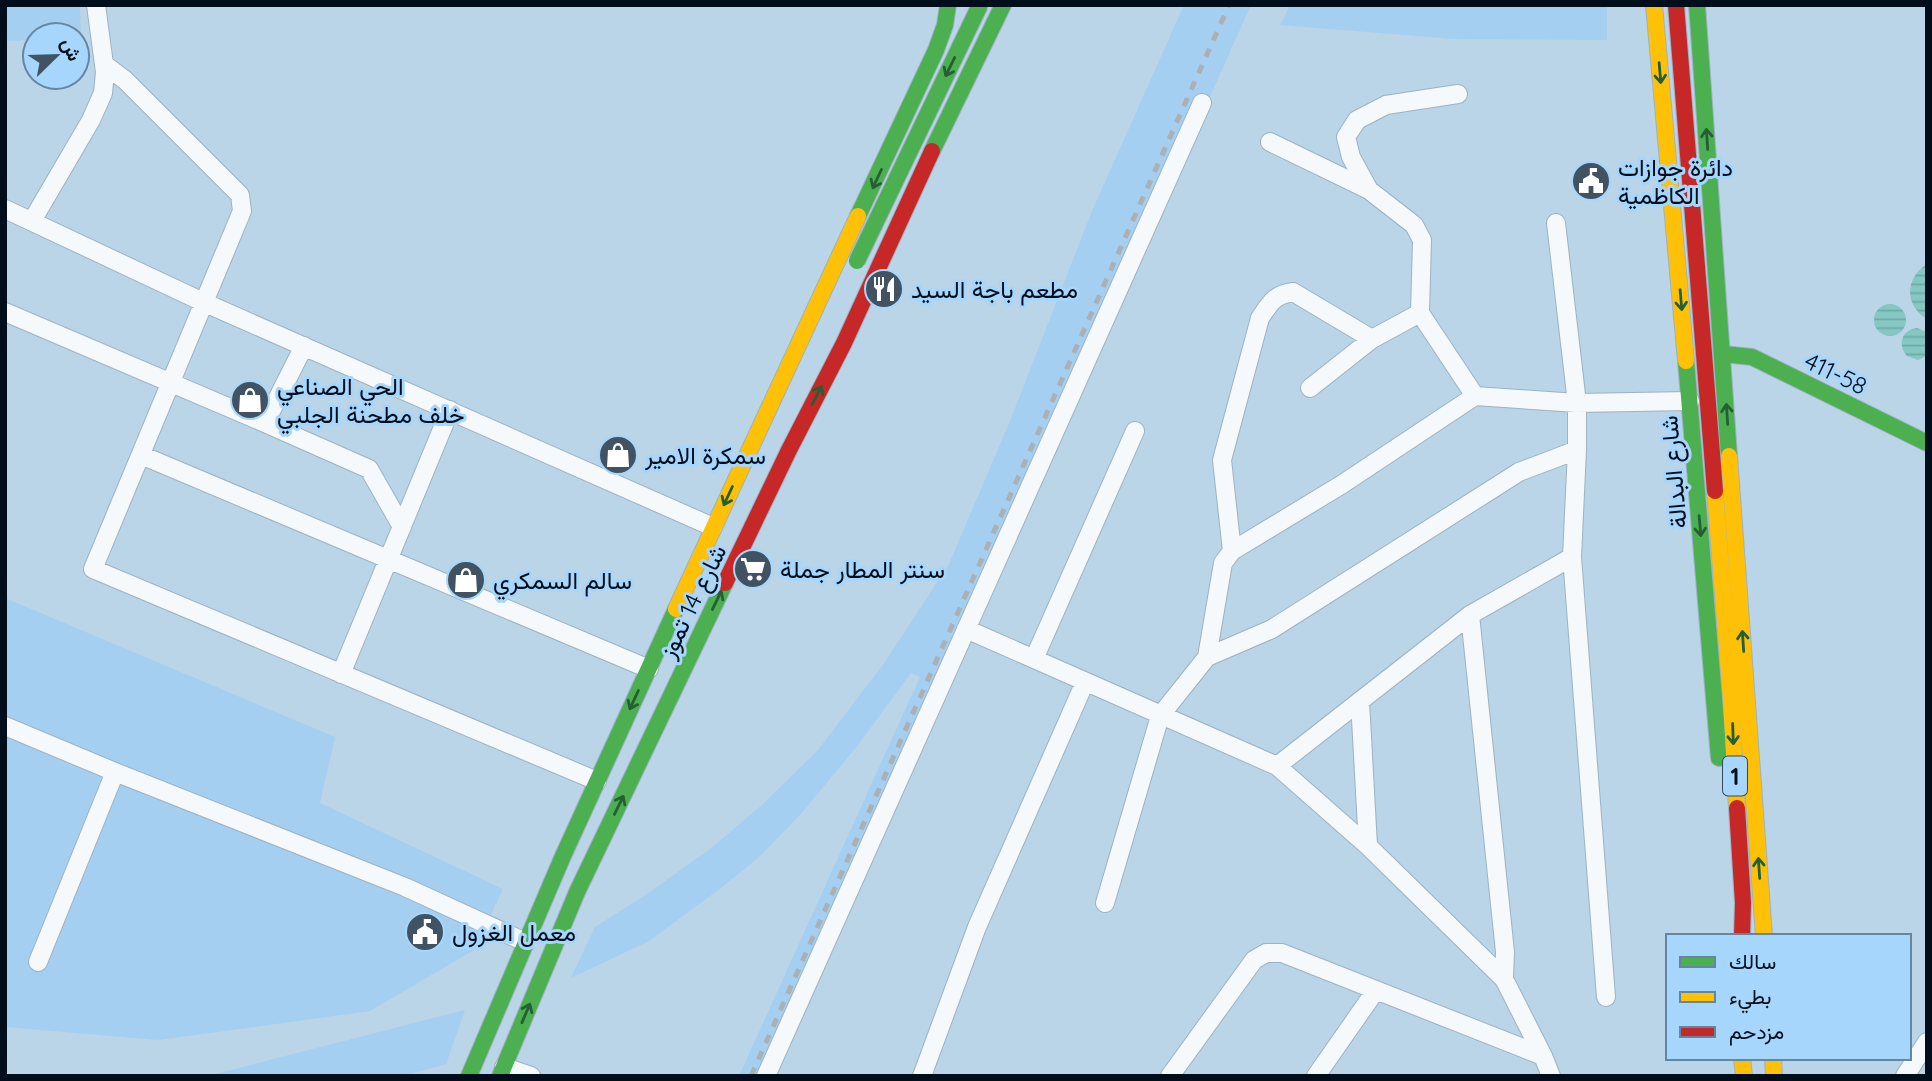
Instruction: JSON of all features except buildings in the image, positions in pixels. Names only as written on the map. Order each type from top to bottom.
[{"type":"main road","name":"شارع 14 تموز","points":[[469,1076],[597,780],[936,50],[945,25],[948,5]]},
{"type":"main road","points":[[854,267],[980,5]]},
{"type":"main road","name":"شارع 14 تموز","points":[[502,1071],[577,892],[789,450],[844,343],[1003,5]]},
{"type":"main road","name":"شارع البدالة","points":[[1654,5],[1734,934]]},
{"type":"main road","name":"1","points":[[1676,5],[1731,699],[1743,903],[1742,934]]},
{"type":"main road","points":[[1697,5],[1764,934]]},
{"type":"main road","points":[[898,132],[904,144],[914,150],[925,152],[933,149]]},
{"type":"main road","name":"411-58","points":[[1723,354],[1752,357],[1927,443]]},
{"type":"main road","points":[[664,637],[699,597],[722,561],[754,486]]},
{"type":"street","points":[[32,221],[99,104],[105,82],[96,5]]},
{"type":"street","points":[[104,65],[125,80],[240,195],[242,211],[93,569],[597,780]]},
{"type":"street","points":[[1369,190],[1351,157],[1346,137],[1357,120],[1386,105],[1458,94]]},
{"type":"street","points":[[766,1076],[1202,103]]},
{"type":"street","points":[[1270,142],[1369,190],[1414,225],[1422,240],[1420,313],[1475,396]]},
{"type":"street","points":[[5,209],[203,302],[713,527]]},
{"type":"street","points":[[1556,223],[1577,403],[1572,557],[1606,997]]},
{"type":"street","points":[[1232,551],[1222,460],[1260,318],[1280,294],[1293,292],[1371,339]]},
{"type":"street","points":[[5,312],[369,469],[402,527]]},
{"type":"street","points":[[1310,388],[1371,339],[1420,313]]},
{"type":"street","points":[[265,423],[304,346]]},
{"type":"street","points":[[1207,657],[1223,563],[1232,551],[1341,485],[1475,396],[1577,403],[1690,401]]},
{"type":"street","points":[[341,674],[450,410]]},
{"type":"street","points":[[1034,659],[1135,431]]},
{"type":"street","points":[[1105,903],[1160,716],[1207,657],[1272,629],[1519,472],[1577,450]]},
{"type":"street","points":[[141,455],[649,669]]},
{"type":"street","points":[[1277,766],[1469,615],[1572,557]]},
{"type":"street","points":[[1469,615],[1505,952],[1504,979]]},
{"type":"street","points":[[966,629],[1277,766],[1368,846],[1504,979],[1543,1056],[1550,1076]]},
{"type":"street","points":[[922,1076],[978,927],[1085,682]]},
{"type":"street","points":[[1360,701],[1368,846]]},
{"type":"street","points":[[5,726],[405,887],[525,942]]},
{"type":"street","points":[[38,962],[116,772]]},
{"type":"street","points":[[1170,1076],[1254,960],[1266,953],[1282,953],[1543,1056]]},
{"type":"street","points":[[1316,1076],[1376,990]]},
{"type":"street","points":[[1905,1076],[1927,1042]]},
{"type":"street","points":[[502,1071],[531,1076]]},
{"type":"shaded area","points":[[5,5],[80,5],[81,21],[21,21],[21,40],[5,41]]},
{"type":"shaded area","points":[[1184,5],[1251,5],[771,1076],[739,1076],[920,677],[911,673],[858,745],[800,815],[759,857],[649,941],[571,978],[595,927],[710,849],[763,804],[818,750],[885,662],[949,564],[1010,421],[1092,211]]},
{"type":"shaded area","points":[[1290,5],[1607,5],[1607,40],[1454,39],[1280,25]]},
{"type":"shaded area","points":[[1927,264],[1927,319],[1914,306],[1910,292],[1914,277]]},
{"type":"shaded area","points":[[1890,304],[1901,309],[1906,320],[1901,331],[1890,336],[1879,331],[1874,320],[1879,309]]},
{"type":"shaded area","points":[[1917,328],[1927,332],[1927,356],[1918,360],[1907,356],[1902,347],[1905,335]]},
{"type":"shaded area","points":[[5,598],[335,737],[320,803],[503,889],[474,950],[370,1011],[159,1040],[5,1027]]},
{"type":"shaded area","points":[[465,1010],[446,1064],[404,1076],[162,1076],[211,1075]]},
{"type":"railway","points":[[751,1076],[1229,5]]},
{"type":"traffic: fast","points":[[858,216],[936,50],[945,25],[948,5]]},
{"type":"traffic: fast","points":[[857,261],[980,5]]},
{"type":"traffic: fast","points":[[932,151],[1003,5]]},
{"type":"traffic: fast","points":[[1697,5],[1729,456]]},
{"type":"traffic: fast","points":[[1723,354],[1752,357],[1927,443]]},
{"type":"traffic: fast","points":[[1686,361],[1719,758]]},
{"type":"traffic: fast","points":[[500,1076],[577,892],[725,583]]},
{"type":"traffic: fast","points":[[469,1076],[563,856],[676,609]]},
{"type":"traffic: slow","points":[[1654,5],[1686,361]]},
{"type":"traffic: slow","points":[[676,609],[858,216]]},
{"type":"traffic: slow","points":[[1729,456],[1764,934]]},
{"type":"traffic: slow","points":[[1715,491],[1737,808]]},
{"type":"traffic: slow","points":[[1742,1060],[1744,1076]]},
{"type":"traffic: slow","points":[[1773,1060],[1774,1076]]},
{"type":"traffic: jam","points":[[1676,5],[1715,491]]},
{"type":"traffic: jam","points":[[725,583],[844,343],[932,151]]},
{"type":"traffic: jam","points":[[1737,808],[1743,903],[1742,934]]},
{"type":"place","name":"دائرة جوازات الكاظمية","points":[[1591,181]]},
{"type":"place","name":"مطعم باجة السيد","points":[[884,289]]},
{"type":"place","name":"الحي الصناعي خلف مطحنة الجلبي","points":[[250,400]]},
{"type":"place","name":"سمكرة الامير","points":[[618,455]]},
{"type":"place","name":"سنتر المطار جملة","points":[[753,569]]},
{"type":"place","name":"سالم السمكري","points":[[466,580]]},
{"type":"place","name":"معمل الغزول","points":[[425,932]]}]
